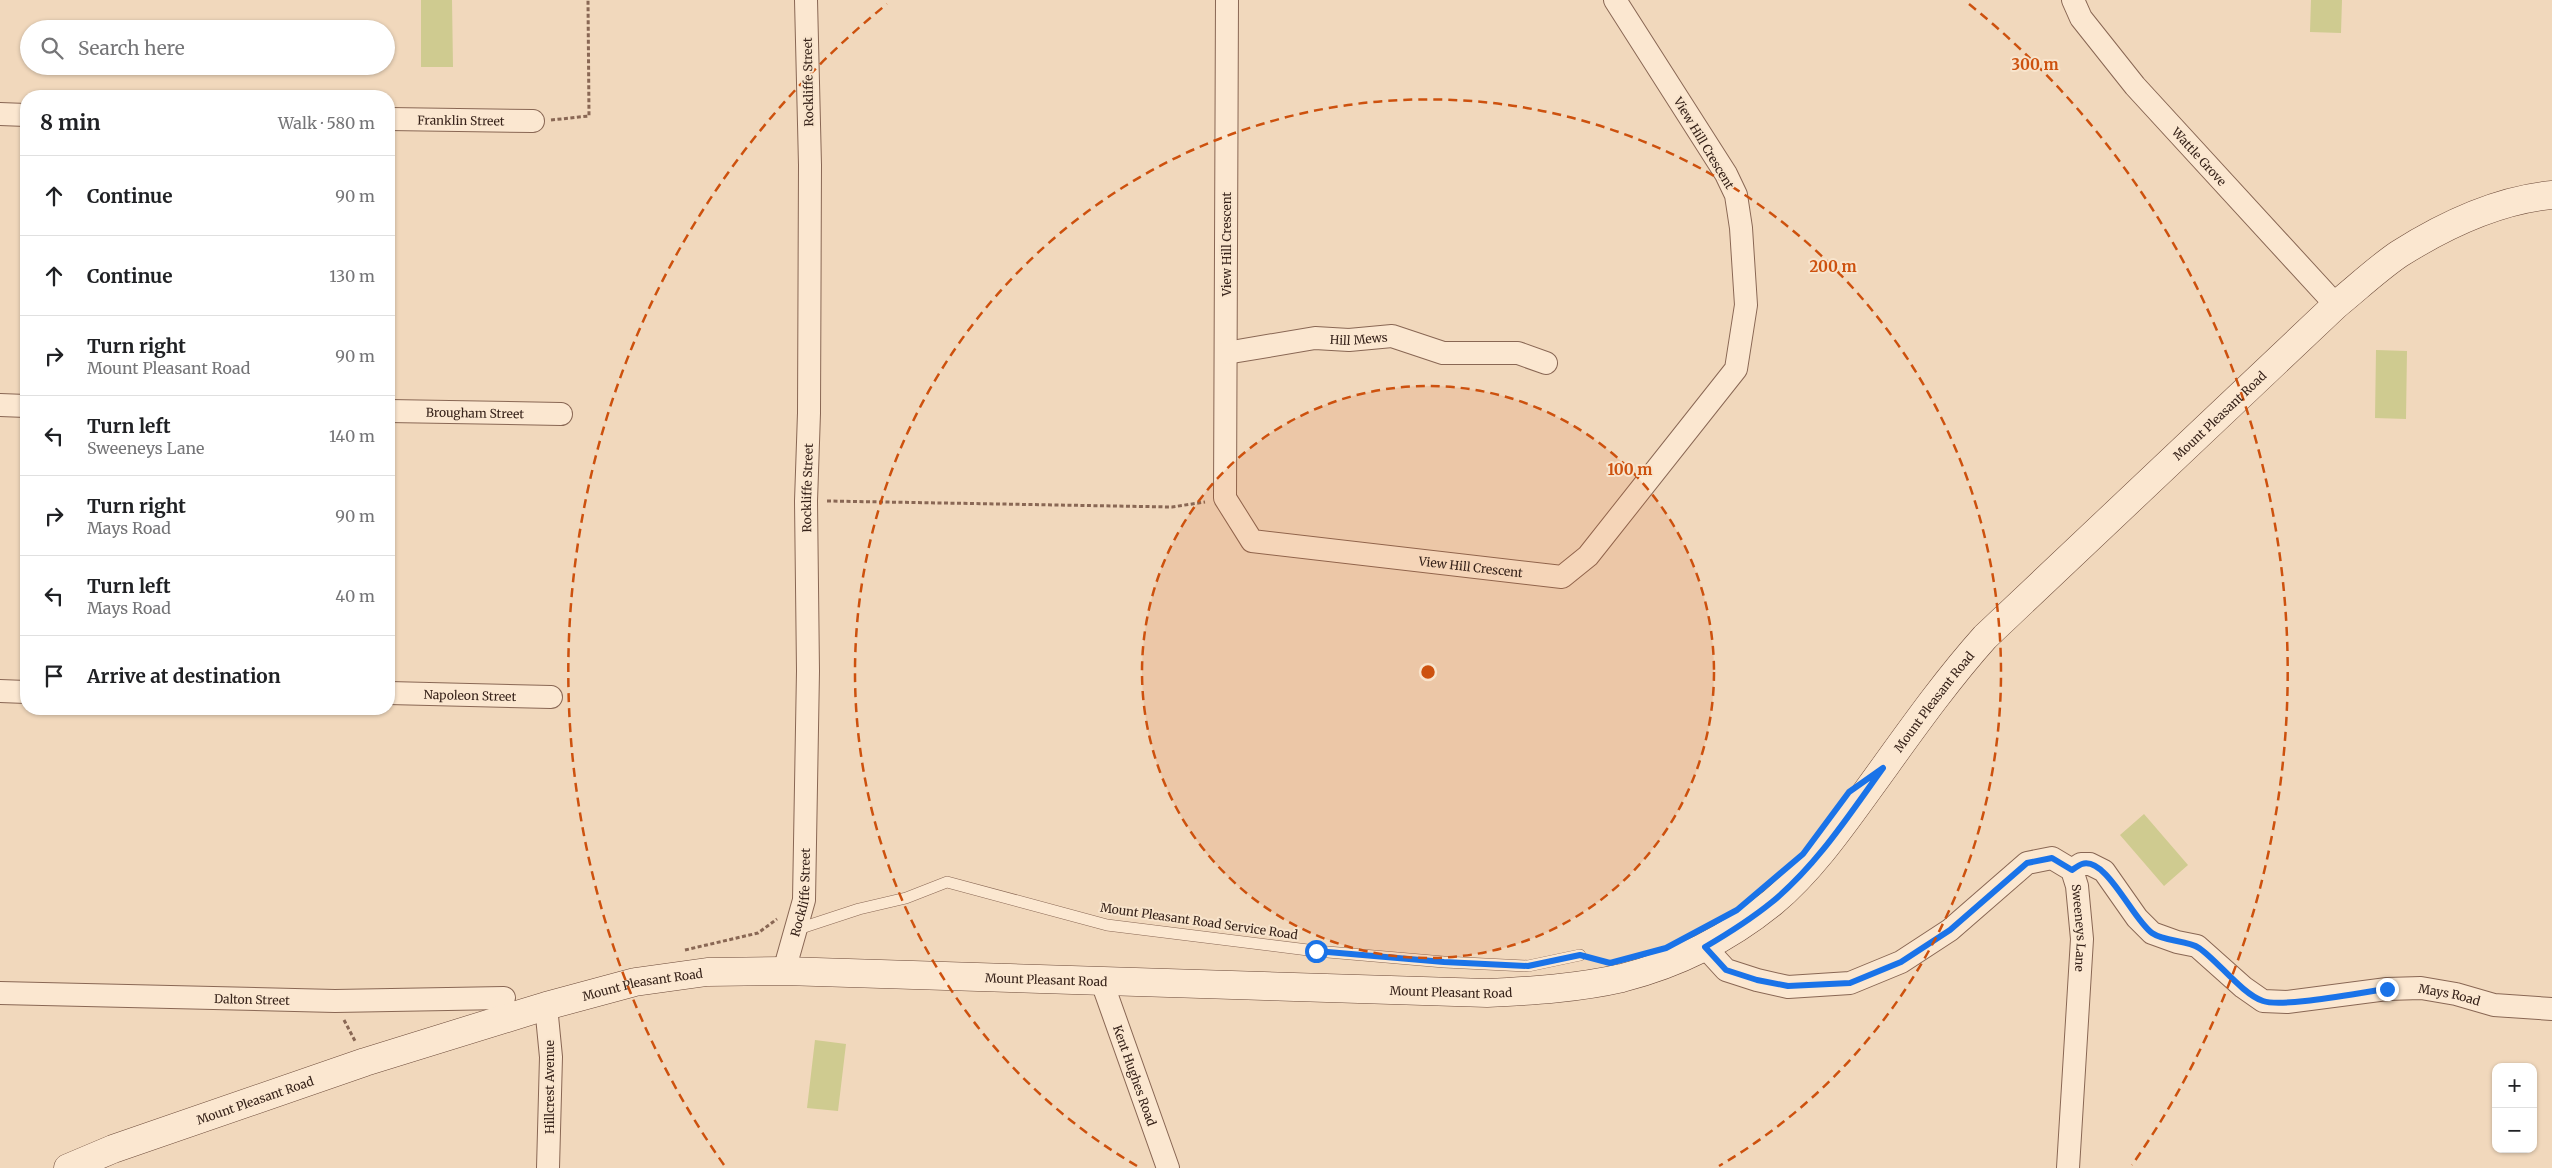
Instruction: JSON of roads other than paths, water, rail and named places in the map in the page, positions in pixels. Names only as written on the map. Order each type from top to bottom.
[{"type":"street","name":"Rockliffe Street","points":[[784,971],[804,900],[808,671],[806,501],[809,404],[810,164],[806,0]]},
{"type":"street","name":"View Hill Crescent","points":[[1228,0],[1225,498],[1252,541],[1562,577],[1588,556],[1736,369],[1746,305],[1741,228],[1736,195],[1726,174],[1615,0]]},
{"type":"street","name":"Wattle Grove","points":[[2073,0],[2081,18],[2135,86],[2336,305]]},
{"type":"street","points":[[0,114],[20,115]]},
{"type":"street","name":"Franklin Street","points":[[395,119],[533,121]]},
{"type":"street","name":"Mount Pleasant Road","points":[[68,1168],[114,1149],[365,1062],[546,1006],[635,982],[707,972],[784,971],[1487,994],[1555,989],[1622,978],[1666,964],[1705,947],[1740,926],[1774,901],[1808,867],[1836,834],[1960,665],[1985,638],[2336,305],[2398,255],[2439,231],[2488,210],[2531,197],[2552,195]]},
{"type":"street","name":"Hill Mews","points":[[1226,353],[1315,338],[1349,340],[1392,336],[1443,353],[1518,353],[1546,363]]},
{"type":"street","points":[[0,405],[20,406]]},
{"type":"street","name":"Brougham Street","points":[[395,411],[561,414]]},
{"type":"street","points":[[0,691],[20,692]]},
{"type":"street","name":"Napoleon Street","points":[[395,693],[551,696]]},
{"type":"street","name":"Sweeneys Lane","points":[[1705,947],[1726,970],[1757,980],[1788,986],[1850,983],[1901,962],[1950,930],[2027,863],[2052,858],[2072,870],[2077,886],[2082,939],[2068,1168]]},
{"type":"street","name":"Mays Road","points":[[2072,870],[2082,864],[2090,864],[2104,871],[2137,918],[2152,933],[2177,942],[2197,946],[2242,986],[2263,1001],[2287,1002],[2387,989],[2421,988],[2456,994],[2494,1005],[2552,1009]]},
{"type":"street","name":"Kent Hughes Road","points":[[1102,982],[1168,1168]]},
{"type":"street","name":"Dalton Street","points":[[0,994],[335,1001],[504,998]]},
{"type":"street","name":"Hillcrest Avenue","points":[[546,1006],[551,1057],[548,1168]]},
{"type":"lane","name":"Mount Pleasant Road Service Road","points":[[795,930],[860,909],[906,898],[947,882],[1107,925],[1316,951],[1444,962],[1528,966],[1580,955]]}]
